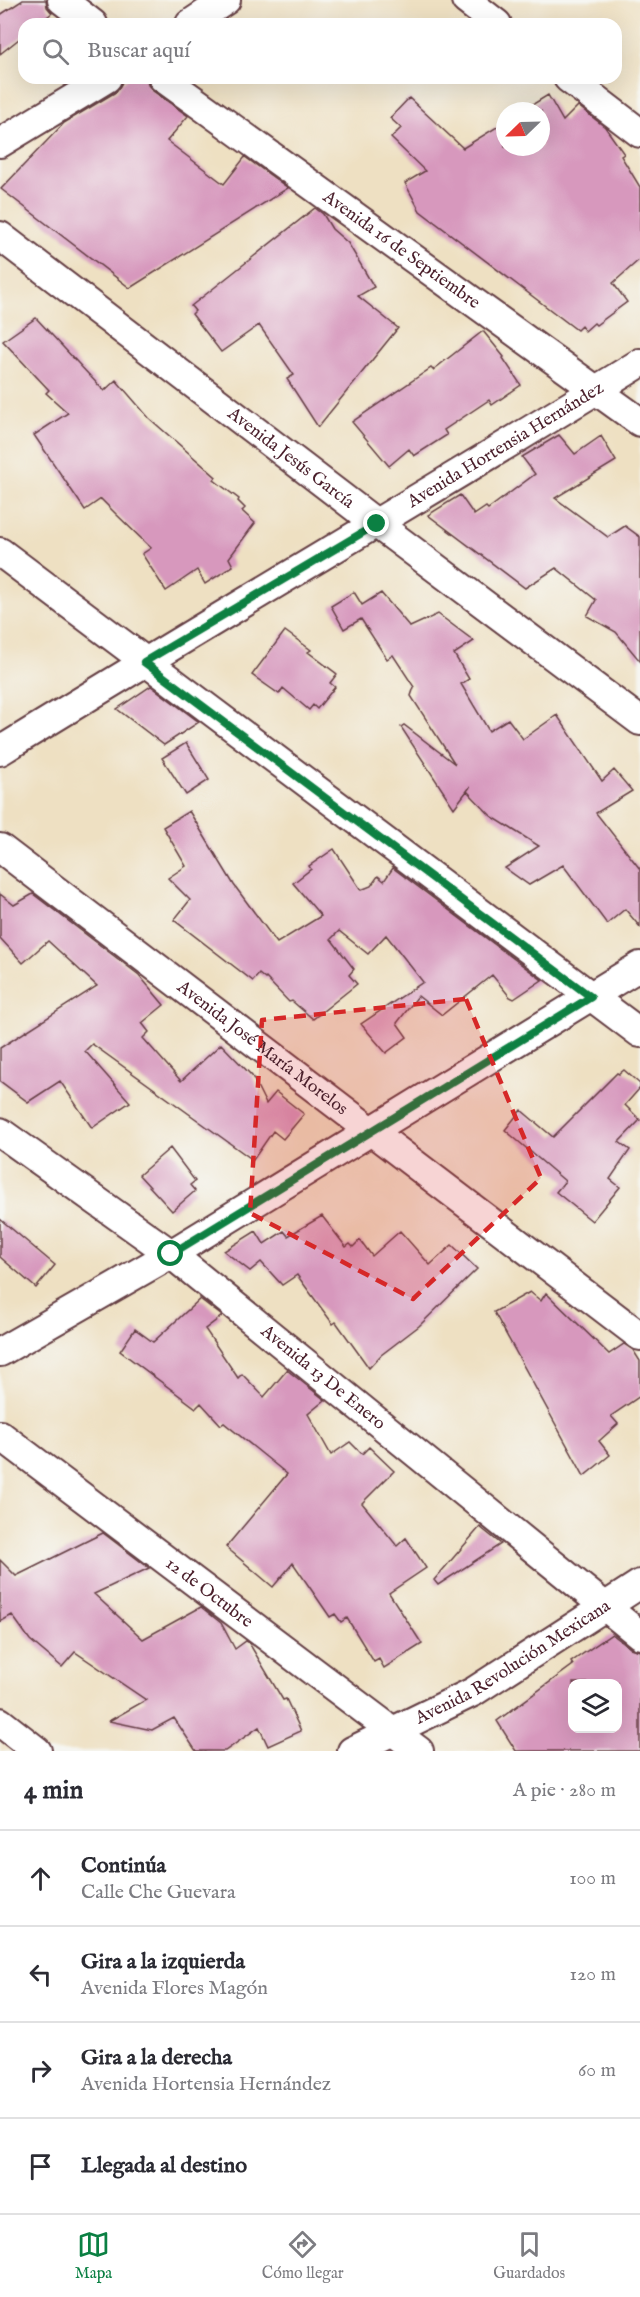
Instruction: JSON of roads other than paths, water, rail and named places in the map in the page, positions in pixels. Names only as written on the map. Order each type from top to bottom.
[{"type":"street","points":[[62,0],[85,18]]},
{"type":"street","points":[[199,18],[226,0]]},
{"type":"street","points":[[466,0],[489,18]]},
{"type":"street","points":[[0,143],[97,84]]},
{"type":"street","name":"Avenida 16 de Septiembre","points":[[171,84],[640,422]]},
{"type":"street","points":[[576,84],[640,133]]},
{"type":"street","name":"Avenida Jesús García","points":[[0,236],[377,524],[640,721]]},
{"type":"street","name":"Avenida Hortensia Hernández","points":[[0,751],[640,363]]},
{"type":"street","points":[[0,552],[640,1033]]},
{"type":"street","name":"Avenida José María Morelos","points":[[0,848],[640,1336]]},
{"type":"street","points":[[0,1352],[171,1254],[640,966]]},
{"type":"street","name":"Avenida 13 De Enero","points":[[0,1132],[171,1254],[640,1635]]},
{"type":"street","name":"12 de Octubre","points":[[0,1436],[419,1751]]},
{"type":"street","name":"Avenida Revolución Mexicana","points":[[352,1751],[473,1692],[640,1584]]},
{"type":"street","points":[[0,1722],[37,1751]]}]
